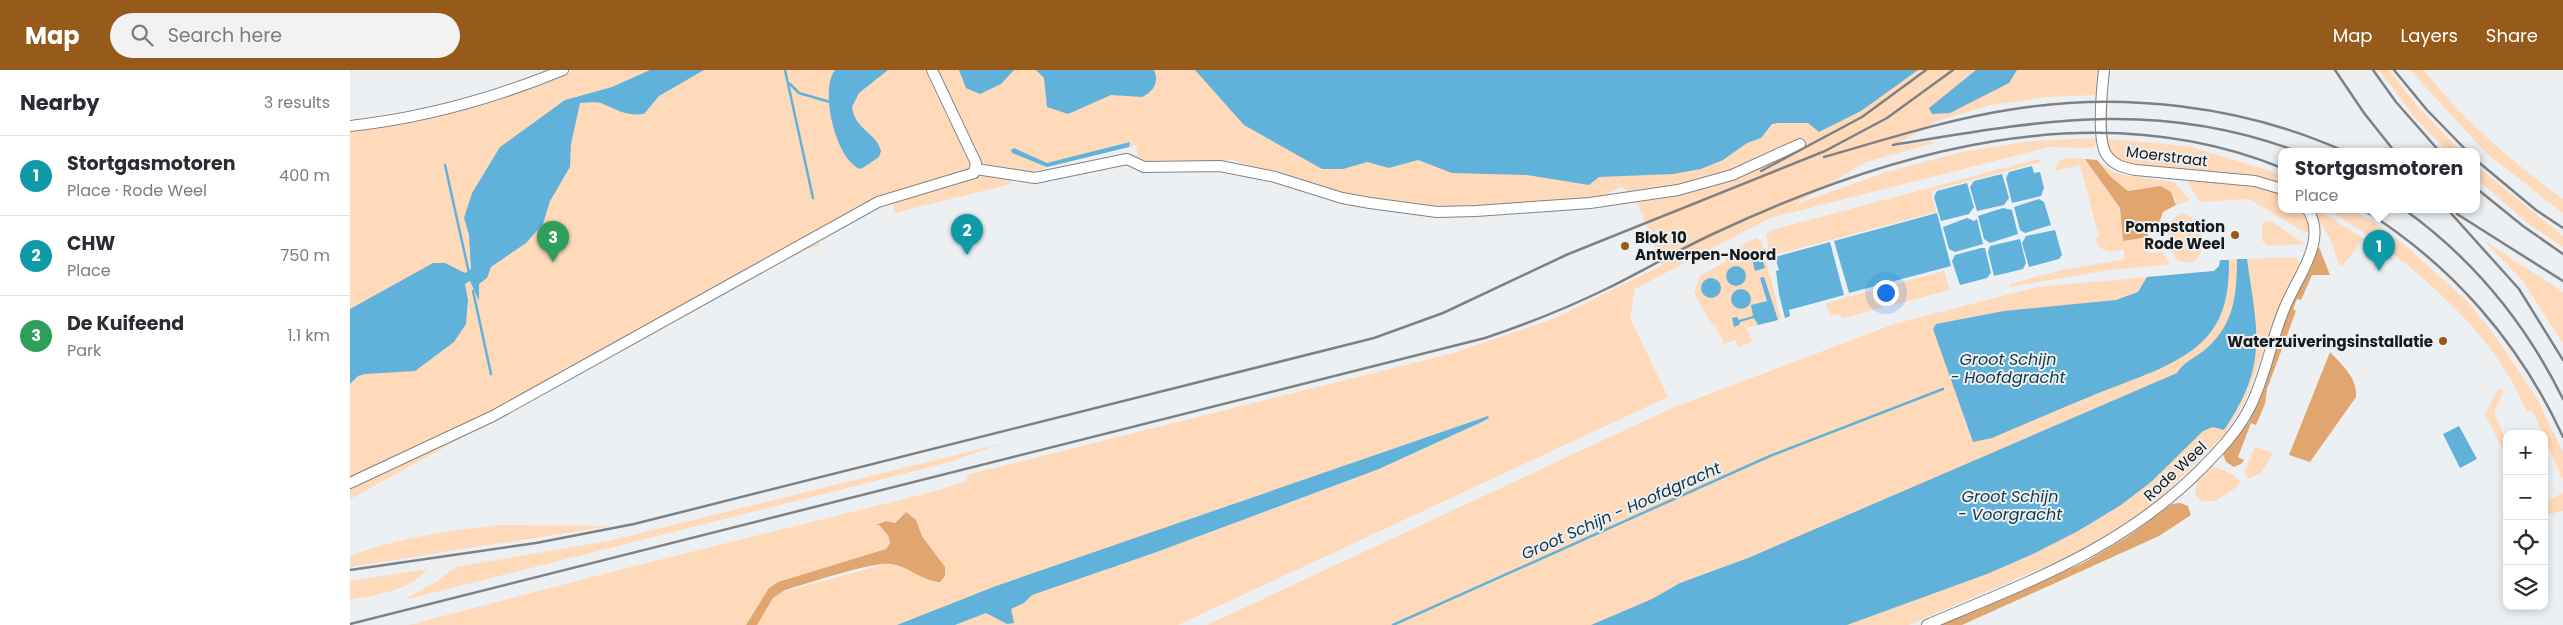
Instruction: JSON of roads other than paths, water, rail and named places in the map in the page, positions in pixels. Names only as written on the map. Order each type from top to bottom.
[{"type":"street","points":[[350,126],[442,109],[502,92],[563,70]]},
{"type":"street","points":[[932,70],[976,164],[976,169]]},
{"type":"street","name":"Moerstraat","points":[[2104,70],[2103,148],[2106,155],[2118,166],[2136,170],[2255,181],[2278,188]]},
{"type":"street","points":[[350,483],[492,416],[878,202],[968,176],[976,169],[1035,178],[1127,159],[1144,167],[1220,166],[1275,177],[1342,198],[1370,203],[1437,212],[1476,211],[1590,203],[1678,190],[1732,175],[1800,144]]},
{"type":"street","name":"Rode Weel","points":[[1927,625],[2053,571],[2111,541],[2180,490],[2214,457],[2233,434],[2251,407],[2280,318],[2314,245],[2314,223],[2309,213]]},
{"type":"water","points":[[650,70],[704,70],[659,96],[644,114],[627,113],[598,103],[580,103],[571,144],[570,167],[550,201],[543,224],[526,243],[491,267],[487,278],[479,284],[479,301],[470,281],[465,284],[468,300],[466,324],[454,342],[415,371],[365,374],[358,376],[350,384],[350,309],[433,263],[445,263],[465,273],[471,269],[469,235],[464,218],[472,193],[500,147],[565,100],[612,87]]},
{"type":"water","points":[[835,70],[888,70],[859,93],[852,107],[857,121],[875,139],[881,151],[879,157],[861,169],[852,164],[844,153],[833,124],[829,92],[830,79]]},
{"type":"water","points":[[959,70],[1014,70],[1001,84],[980,94],[966,88]]},
{"type":"water","points":[[1036,70],[1154,70],[1156,82],[1152,89],[1142,97],[1111,95],[1068,114],[1047,107],[1044,78]]},
{"type":"water","points":[[1195,70],[1918,70],[1861,111],[1819,132],[1808,123],[1772,124],[1761,138],[1747,143],[1723,160],[1701,169],[1673,174],[1599,177],[1589,185],[1527,175],[1452,173],[1418,160],[1389,168],[1367,162],[1343,169],[1322,169],[1244,125]]},
{"type":"water","points":[[1976,70],[2017,70],[2009,83],[1950,113],[1932,114],[1929,108]]},
{"type":"water","points":[[1130,142],[1129,147],[1047,167],[1012,153],[1011,150],[1014,148],[1047,163]]},
{"type":"water","points":[[2032,166],[2034,173],[2040,172],[2044,188],[2041,196],[2012,203],[2006,178],[2009,172]]},
{"type":"water","points":[[2002,174],[2009,198],[2004,205],[1977,211],[1970,187],[1974,181]]},
{"type":"water","points":[[1967,183],[1974,207],[1969,214],[1941,221],[1934,197],[1937,191]]},
{"type":"water","points":[[2039,199],[2044,202],[2051,225],[2025,233],[2020,230],[2014,207]]},
{"type":"water","points":[[2003,208],[2012,210],[2018,234],[1990,243],[1984,239],[1978,216]]},
{"type":"water","points":[[1937,213],[1951,266],[1849,293],[1834,241]]},
{"type":"water","points":[[1967,218],[1974,221],[1977,219],[1983,244],[1955,252],[1949,249],[1943,227]]},
{"type":"water","points":[[2055,230],[2062,255],[2059,259],[2029,267],[2022,243],[2026,236]]},
{"type":"water","points":[[2020,239],[2026,263],[2023,269],[1994,276],[1988,252],[1990,246]]},
{"type":"water","points":[[1830,242],[1844,295],[1789,310],[1790,316],[1785,318],[1779,294],[1776,271],[1779,270],[1775,257]]},
{"type":"water","points":[[1985,248],[1991,273],[1987,278],[1960,285],[1952,261],[1955,255]]},
{"type":"water","points":[[1760,252],[1765,268],[1755,271],[1751,254]]},
{"type":"water","name":"Groot Schijn - Voorgracht","points":[[2237,259],[2247,259],[2256,327],[2254,366],[2248,386],[2238,407],[2224,430],[2213,427],[2203,431],[2151,482],[2121,505],[2078,531],[2033,554],[1987,574],[1847,625],[1591,625],[1652,599],[1680,583],[1748,558],[2177,373],[2187,362],[2207,348],[2223,329],[2235,296]]},
{"type":"water","name":"Groot Schijn - Hoofdgracht","points":[[2220,260],[2229,260],[2228,288],[2221,315],[2211,332],[2188,353],[2145,375],[1992,438],[1973,442],[1933,329],[1936,324],[2004,311],[2116,300],[2138,292],[2147,277],[2214,271],[2219,266]]},
{"type":"water","points":[[1732,266],[1740,266],[1746,272],[1746,280],[1740,286],[1732,286],[1726,280],[1726,272]]},
{"type":"water","points":[[1764,277],[1778,320],[1758,325],[1754,318],[1740,322],[1739,325],[1734,327],[1732,318],[1737,317],[1739,320],[1753,316],[1751,305],[1767,301],[1760,278]]},
{"type":"water","points":[[1707,278],[1715,278],[1721,284],[1721,292],[1715,298],[1707,298],[1701,292],[1701,284]]},
{"type":"water","points":[[1737,289],[1745,289],[1751,295],[1751,303],[1745,309],[1737,309],[1731,303],[1731,295]]},
{"type":"water","points":[[1488,416],[1489,418],[1484,421],[1379,469],[1154,553],[1032,595],[1024,603],[1011,609],[1014,623],[1007,624],[986,613],[955,625],[897,625],[996,586]]},
{"type":"water","points":[[2459,426],[2477,459],[2460,468],[2443,434]]},
{"type":"waterway","points":[[785,70],[813,198]]},
{"type":"waterway","points":[[790,84],[799,93],[830,102]]},
{"type":"waterway","points":[[445,165],[469,273]]},
{"type":"waterway","points":[[473,291],[491,374]]},
{"type":"waterway","name":"Groot Schijn - Hoofdgracht","points":[[1393,625],[1770,456],[1943,389]]},
{"type":"railway","points":[[1761,171],[1862,117],[1926,70]]},
{"type":"railway","points":[[350,570],[536,543],[634,524],[1374,338],[1443,313],[1566,255],[1825,151],[1887,118],[1953,70]]},
{"type":"railway","points":[[2335,70],[2364,113],[2392,148]]},
{"type":"railway","points":[[2373,70],[2396,102],[2436,148]]},
{"type":"railway","points":[[2394,70],[2427,110],[2464,148]]},
{"type":"railway","points":[[1824,157],[1984,114],[2050,104],[2093,102],[2180,106],[2223,113],[2265,123],[2336,148]]},
{"type":"railway","points":[[1893,145],[1998,128],[2097,119],[2146,120],[2196,125],[2246,135],[2287,148]]},
{"type":"railway","points":[[350,624],[1485,338],[1577,303],[1701,240],[1782,204],[1851,178],[1922,156],[1994,141],[2066,134],[2139,135],[2211,146],[2278,167]]},
{"type":"railway","points":[[2480,163],[2536,210],[2563,228]]},
{"type":"railway","points":[[2480,191],[2523,226],[2563,254]]},
{"type":"railway","points":[[2368,213],[2426,255],[2480,309],[2504,338],[2526,370],[2546,403],[2563,437]]},
{"type":"railway","points":[[2409,213],[2453,250],[2496,295],[2532,345],[2563,399]]},
{"type":"railway","points":[[2451,213],[2519,289],[2563,360]]},
{"type":"railway","points":[[2457,214],[2563,281]]},
{"type":"place","name":"Pompstation Rode Weel","points":[[2235,235]]},
{"type":"place","name":"Blok 10 Antwerpen-Noord","points":[[1625,246]]},
{"type":"place","name":"CHW","points":[[967,255]]},
{"type":"place","name":"De Kuifeend","points":[[553,262]]},
{"type":"place","name":"Stortgasmotoren","points":[[2379,271]]},
{"type":"place","name":"Waterzuiveringsinstallatie","points":[[2443,341]]}]
